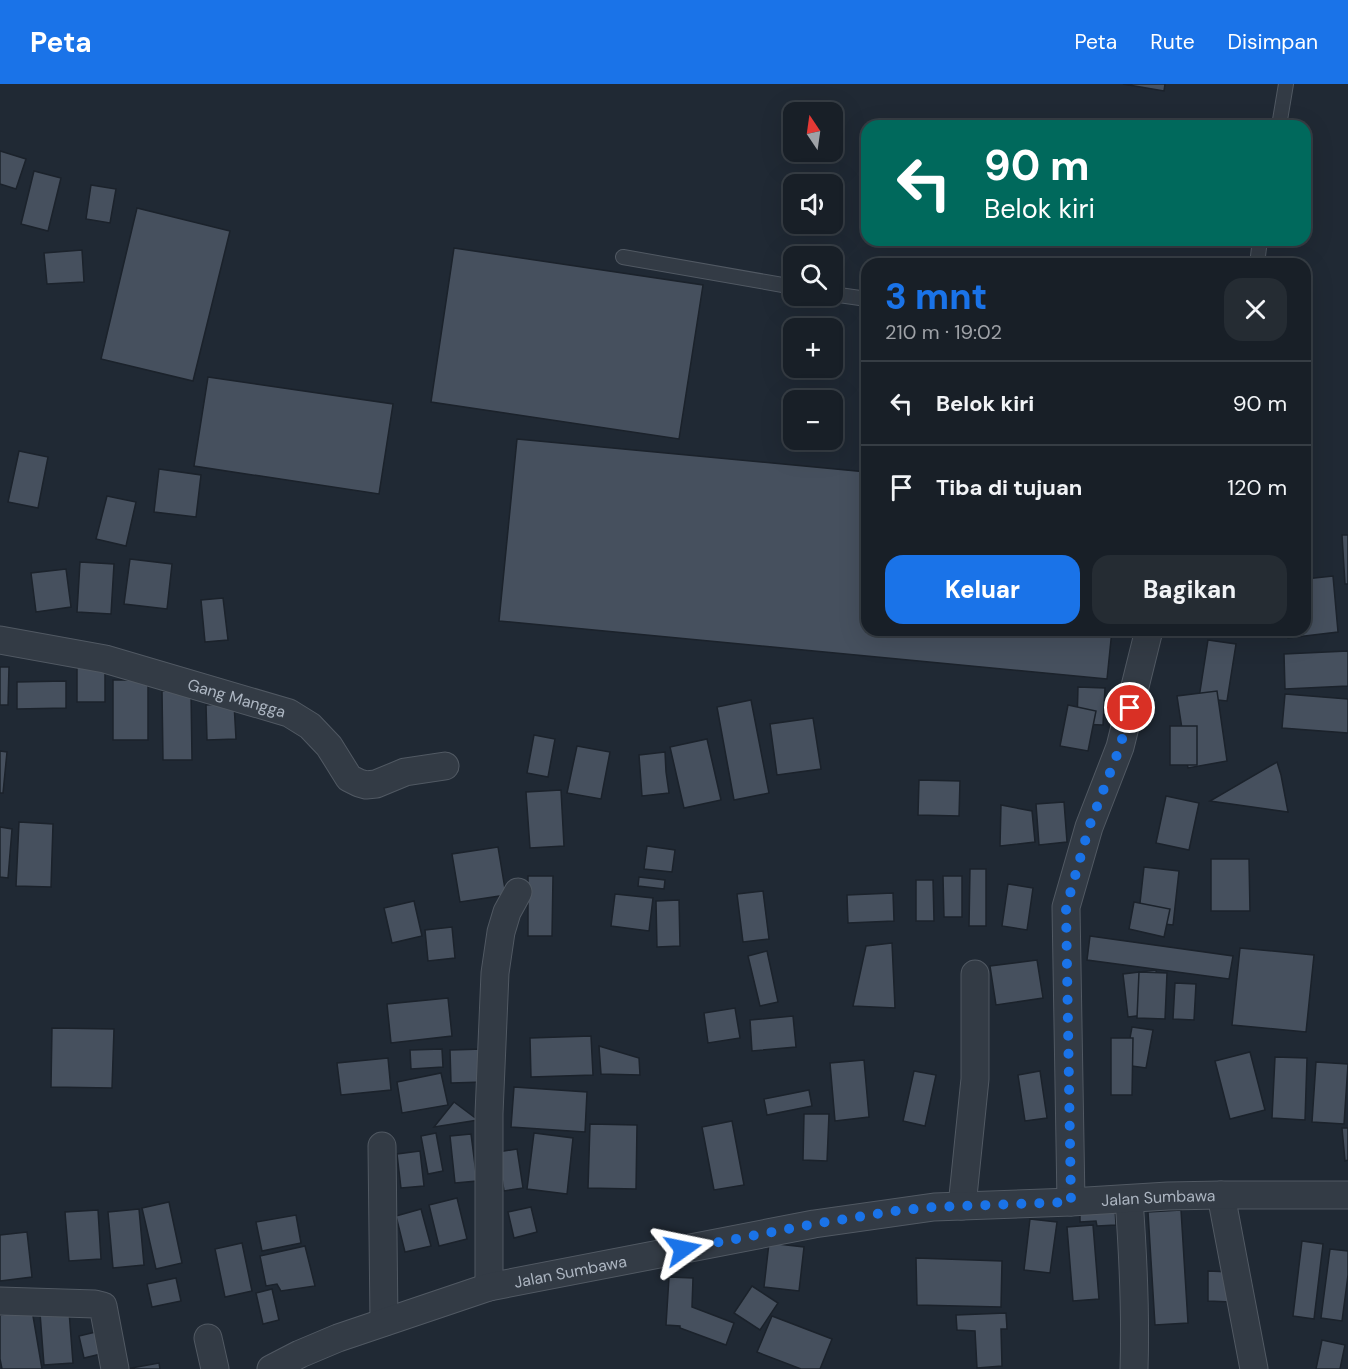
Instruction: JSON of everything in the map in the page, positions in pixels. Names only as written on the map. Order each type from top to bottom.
[{"type":"street","points":[[1071,1202],[1066,908],[1089,827],[1120,747],[1148,636]]},
{"type":"street","name":"Gang Mangga","points":[[0,640],[105,659],[289,713],[310,726],[329,746],[349,778],[366,785],[376,784],[405,772],[445,766]]},
{"type":"street","points":[[489,1287],[489,1114],[495,973],[501,932],[507,912],[518,892]]},
{"type":"street","points":[[963,1206],[975,1079],[975,974]]},
{"type":"street","points":[[382,1146],[384,1322]]},
{"type":"street","points":[[1221,1195],[1254,1369]]},
{"type":"street","name":"Jalan Sumbawa","points":[[271,1369],[338,1338],[489,1287],[814,1224],[934,1207],[1221,1195],[1348,1195]]},
{"type":"street","points":[[1129,1199],[1135,1304],[1134,1369]]},
{"type":"street","points":[[0,1301],[103,1306],[115,1369]]},
{"type":"street","points":[[207,1338],[215,1369]]},
{"type":"lane","points":[[1280,120],[1286,84]]},
{"type":"lane","points":[[623,257],[783,285]]},
{"type":"lane","points":[[843,296],[861,298]]},
{"type":"building","points":[[1123,84],[1165,84],[1164,91]]},
{"type":"building","points":[[0,151],[26,159],[16,189],[0,184]]},
{"type":"building","points":[[34,171],[61,178],[48,231],[21,224]]},
{"type":"building","points":[[91,185],[116,189],[110,223],[86,219]]},
{"type":"building","points":[[137,208],[230,231],[193,381],[101,359]]},
{"type":"building","points":[[454,248],[703,285],[679,439],[431,402]]},
{"type":"building","points":[[82,250],[84,282],[47,284],[44,253]]},
{"type":"building","points":[[208,377],[393,404],[379,494],[194,466]]},
{"type":"building","points":[[517,439],[861,471],[861,636],[1111,636],[1107,679],[499,621]]},
{"type":"building","points":[[19,451],[48,457],[38,508],[8,502]]},
{"type":"building","points":[[159,469],[201,475],[196,517],[154,512]]},
{"type":"building","points":[[107,496],[136,502],[126,546],[96,539]]},
{"type":"building","points":[[1342,535],[1348,535],[1348,584],[1345,584]]},
{"type":"building","points":[[130,559],[172,564],[167,609],[124,604]]},
{"type":"building","points":[[80,562],[114,564],[111,614],[77,612]]},
{"type":"building","points":[[66,569],[71,607],[36,612],[31,573]]},
{"type":"building","points":[[1333,576],[1338,632],[1311,635],[1311,578]]},
{"type":"building","points":[[223,598],[228,640],[205,642],[201,600]]},
{"type":"building","points":[[1208,640],[1236,644],[1227,701],[1199,698]]},
{"type":"building","points":[[1348,651],[1348,686],[1285,689],[1284,654]]},
{"type":"building","points":[[77,664],[105,664],[105,702],[77,702]]},
{"type":"building","points":[[0,667],[9,667],[8,705],[0,705]]},
{"type":"building","points":[[113,680],[148,680],[148,740],[113,740]]},
{"type":"building","points":[[66,681],[66,708],[17,709],[17,682]]},
{"type":"building","points":[[1078,687],[1105,688],[1103,725],[1077,724]]},
{"type":"building","points":[[162,691],[191,691],[192,760],[163,760]]},
{"type":"building","points":[[1217,691],[1227,761],[1188,768],[1177,696]]},
{"type":"building","points":[[1285,694],[1348,699],[1348,733],[1282,728]]},
{"type":"building","points":[[751,700],[769,793],[734,800],[717,707]]},
{"type":"building","points":[[234,703],[236,739],[207,740],[206,705]]},
{"type":"building","points":[[1068,705],[1096,711],[1088,751],[1060,746]]},
{"type":"building","points":[[813,718],[821,769],[777,775],[770,724]]},
{"type":"building","points":[[1170,726],[1197,726],[1197,765],[1170,765]]},
{"type":"building","points":[[534,735],[555,739],[548,777],[527,773]]},
{"type":"building","points":[[707,739],[721,800],[684,808],[670,747]]},
{"type":"building","points":[[577,746],[610,752],[601,799],[567,793]]},
{"type":"building","points":[[0,751],[7,752],[3,793],[0,793]]},
{"type":"building","points":[[665,752],[669,793],[642,796],[639,755]]},
{"type":"building","points":[[1277,762],[1288,812],[1210,801]]},
{"type":"building","points":[[919,780],[960,781],[959,816],[918,815]]},
{"type":"building","points":[[561,790],[564,846],[530,848],[526,792]]},
{"type":"building","points":[[1166,796],[1199,803],[1189,850],[1156,843]]},
{"type":"building","points":[[1064,802],[1067,842],[1039,845],[1036,804]]},
{"type":"building","points":[[1001,805],[1032,811],[1035,842],[1000,846]]},
{"type":"building","points":[[19,822],[53,824],[51,887],[16,886]]},
{"type":"building","points":[[0,827],[12,829],[8,878],[0,877]]},
{"type":"building","points":[[647,846],[675,850],[672,872],[644,869]]},
{"type":"building","points":[[498,847],[506,895],[460,902],[452,854]]},
{"type":"building","points":[[1211,859],[1249,859],[1250,911],[1211,911]]},
{"type":"building","points":[[1144,867],[1179,871],[1173,925],[1138,921]]},
{"type":"building","points":[[970,869],[986,869],[986,926],[969,926]]},
{"type":"building","points":[[528,876],[553,876],[552,936],[528,936]]},
{"type":"building","points":[[943,876],[962,876],[962,917],[944,917]]},
{"type":"building","points":[[639,877],[665,880],[664,889],[638,886]]},
{"type":"building","points":[[916,880],[933,880],[934,921],[916,921]]},
{"type":"building","points":[[1008,884],[1033,888],[1027,930],[1002,926]]},
{"type":"building","points":[[763,891],[769,939],[743,942],[737,894]]},
{"type":"building","points":[[893,893],[894,921],[848,923],[847,895]]},
{"type":"building","points":[[615,894],[653,898],[649,931],[611,926]]},
{"type":"building","points":[[679,900],[680,946],[657,947],[656,901]]},
{"type":"building","points":[[414,901],[422,936],[392,943],[384,908]]},
{"type":"building","points":[[1134,902],[1170,909],[1164,937],[1129,929]]},
{"type":"building","points":[[452,927],[455,958],[428,961],[425,930]]},
{"type":"building","points":[[1090,936],[1233,956],[1229,979],[1087,960]]},
{"type":"building","points":[[892,943],[895,1008],[853,1006],[866,946]]},
{"type":"building","points":[[1240,948],[1314,955],[1306,1032],[1232,1025]]},
{"type":"building","points":[[767,951],[778,1002],[760,1006],[748,956]]},
{"type":"building","points":[[1037,960],[1043,998],[996,1005],[990,966]]},
{"type":"building","points":[[1156,970],[1161,1013],[1128,1017],[1123,974]]},
{"type":"building","points":[[1139,972],[1167,973],[1165,1019],[1137,1018]]},
{"type":"building","points":[[1175,983],[1196,984],[1194,1020],[1173,1019]]},
{"type":"building","points":[[448,998],[452,1036],[391,1043],[387,1004]]},
{"type":"building","points":[[735,1008],[740,1038],[708,1043],[704,1013]]},
{"type":"building","points":[[793,1016],[796,1047],[752,1051],[750,1020]]},
{"type":"building","points":[[1132,1027],[1153,1030],[1146,1068],[1125,1065]]},
{"type":"building","points":[[52,1028],[114,1029],[112,1088],[51,1087]]},
{"type":"building","points":[[591,1036],[593,1075],[531,1077],[530,1038]]},
{"type":"building","points":[[1111,1038],[1133,1038],[1132,1095],[1111,1095]]},
{"type":"building","points":[[599,1046],[639,1058],[640,1075],[601,1074]]},
{"type":"building","points":[[442,1049],[443,1067],[411,1069],[410,1050]]},
{"type":"building","points":[[483,1049],[484,1082],[451,1083],[450,1050]]},
{"type":"building","points":[[1250,1052],[1265,1110],[1230,1119],[1215,1061]]},
{"type":"building","points":[[1275,1057],[1307,1058],[1305,1120],[1272,1118]]},
{"type":"building","points":[[388,1058],[391,1090],[341,1095],[337,1063]]},
{"type":"building","points":[[864,1060],[869,1117],[835,1121],[830,1063]]},
{"type":"building","points":[[1316,1062],[1348,1064],[1344,1124],[1312,1122]]},
{"type":"building","points":[[914,1071],[936,1075],[925,1126],[903,1121]]},
{"type":"building","points":[[1040,1071],[1047,1118],[1025,1121],[1018,1075]]},
{"type":"building","points":[[441,1073],[448,1105],[402,1113],[397,1082]]},
{"type":"building","points":[[514,1087],[587,1092],[585,1132],[511,1127]]},
{"type":"building","points":[[809,1090],[812,1106],[767,1115],[764,1099]]},
{"type":"building","points":[[454,1102],[478,1120],[434,1127]]},
{"type":"building","points":[[804,1114],[829,1114],[827,1161],[803,1160]]},
{"type":"building","points":[[732,1121],[744,1185],[714,1190],[702,1127]]},
{"type":"building","points":[[590,1124],[637,1125],[636,1189],[588,1188]]},
{"type":"building","points":[[1342,1128],[1348,1128],[1348,1160],[1345,1161]]},
{"type":"building","points":[[436,1133],[443,1171],[428,1174],[421,1136]]},
{"type":"building","points":[[534,1133],[573,1138],[567,1194],[527,1189]]},
{"type":"building","points":[[471,1134],[477,1181],[455,1183],[450,1136]]},
{"type":"building","points":[[517,1149],[523,1188],[504,1191],[498,1152]]},
{"type":"building","points":[[420,1151],[424,1186],[401,1188],[397,1154]]},
{"type":"building","points":[[457,1198],[467,1239],[439,1246],[429,1205]]},
{"type":"building","points":[[169,1202],[182,1263],[156,1269],[142,1208]]},
{"type":"building","points":[[531,1207],[537,1232],[514,1238],[508,1212]]},
{"type":"building","points":[[1080,1208],[1115,1208],[1116,1225],[1097,1226],[1096,1221],[1080,1222]]},
{"type":"building","points":[[139,1209],[144,1265],[113,1268],[108,1212]]},
{"type":"building","points":[[421,1209],[431,1246],[405,1252],[396,1216]]},
{"type":"building","points":[[98,1210],[101,1259],[69,1261],[65,1212]]},
{"type":"building","points":[[1181,1210],[1188,1323],[1155,1325],[1148,1212]]},
{"type":"building","points":[[296,1215],[301,1243],[262,1251],[256,1222]]},
{"type":"building","points":[[1030,1219],[1057,1222],[1050,1273],[1024,1270]]},
{"type":"building","points":[[1093,1225],[1099,1299],[1073,1301],[1067,1227]]},
{"type":"building","points":[[27,1232],[32,1277],[0,1281],[0,1235]]},
{"type":"building","points":[[1302,1241],[1323,1244],[1314,1319],[1293,1316]]},
{"type":"building","points":[[242,1243],[252,1291],[225,1297],[215,1249]]},
{"type":"building","points":[[769,1243],[804,1247],[799,1291],[764,1287]]},
{"type":"building","points":[[305,1246],[315,1286],[281,1291],[277,1284],[266,1286],[260,1256]]},
{"type":"building","points":[[1330,1249],[1348,1251],[1348,1275],[1342,1321],[1321,1318]]},
{"type":"building","points":[[916,1258],[1002,1261],[1001,1307],[917,1305]]},
{"type":"building","points":[[1208,1271],[1232,1272],[1231,1302],[1208,1301]]},
{"type":"building","points":[[669,1277],[693,1278],[692,1307],[734,1323],[726,1345],[680,1328],[680,1326],[666,1325]]},
{"type":"building","points":[[176,1278],[181,1301],[152,1307],[147,1284]]},
{"type":"building","points":[[752,1286],[778,1303],[760,1330],[734,1313]]},
{"type":"building","points":[[272,1289],[279,1320],[263,1324],[256,1293]]},
{"type":"building","points":[[32,1310],[42,1369],[2,1369],[0,1315]]},
{"type":"building","points":[[69,1311],[73,1363],[44,1365],[40,1313]]},
{"type":"building","points":[[1006,1313],[1007,1329],[1001,1329],[1002,1366],[977,1368],[975,1331],[957,1330],[956,1315]]},
{"type":"building","points":[[772,1316],[832,1339],[820,1369],[801,1369],[757,1352]]},
{"type":"building","points":[[104,1330],[109,1352],[84,1358],[79,1336]]},
{"type":"building","points":[[1322,1340],[1345,1345],[1340,1369],[1316,1369]]},
{"type":"building","points":[[159,1363],[160,1369],[126,1369]]},
{"type":"route","points":[[683,1249],[895,1211],[934,1207],[1071,1202],[1066,908],[1089,827],[1120,747],[1130,708]]}]
